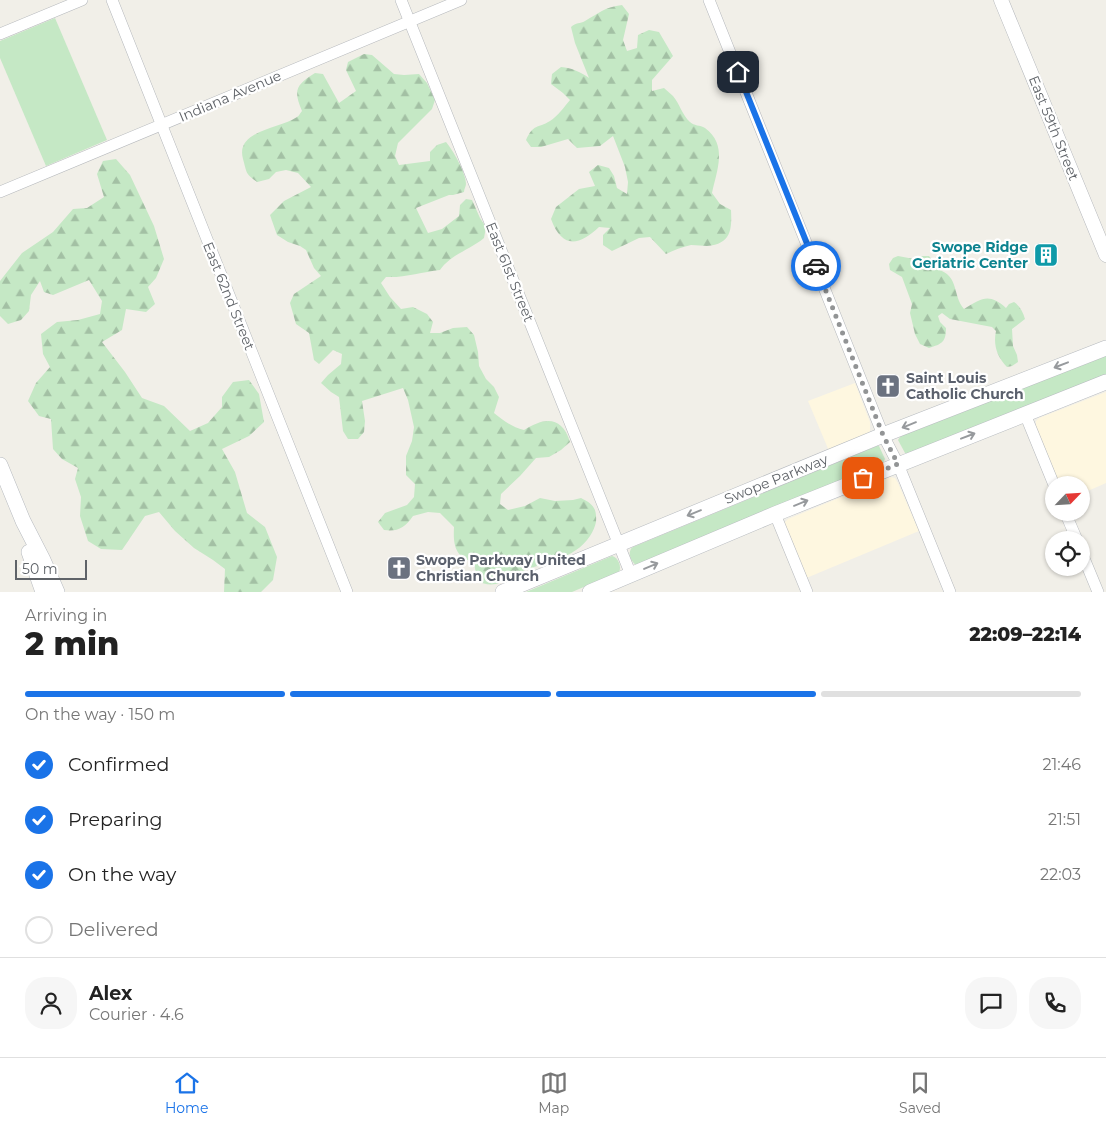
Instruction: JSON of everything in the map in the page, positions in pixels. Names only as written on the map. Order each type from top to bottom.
[{"type":"main road","name":"Swope Parkway","points":[[503,592],[883,435],[1106,348]]},
{"type":"main road","points":[[590,592],[775,514],[1106,382]]},
{"type":"main road","points":[[0,465],[22,521],[43,560],[57,592]]},
{"type":"main road","points":[[22,521],[25,540],[44,592]]},
{"type":"street","points":[[0,34],[82,0]]},
{"type":"street","name":"East 62nd Street","points":[[112,0],[347,592]]},
{"type":"street","name":"East 61st Street","points":[[401,0],[631,575]]},
{"type":"street","name":"Indiana Avenue","points":[[0,192],[461,0]]},
{"type":"street","points":[[708,0],[883,435],[898,464],[950,592]]},
{"type":"street","name":"East 59th Street","points":[[1002,0],[1106,255]]},
{"type":"street","points":[[1025,414],[1050,476]]},
{"type":"street","points":[[775,514],[807,592]]},
{"type":"street","points":[[1090,573],[1098,592]]},
{"type":"shaded area","points":[[855,383],[870,422],[870,431],[868,434],[829,451],[808,401]]},
{"type":"shaded area","points":[[1106,392],[1106,483],[1090,490],[1090,476],[1056,476],[1036,427],[1036,421],[1039,418]]},
{"type":"shaded area","points":[[890,477],[895,478],[898,483],[919,531],[804,579],[784,523],[788,519]]},
{"type":"green space","points":[[622,5],[629,14],[623,40],[627,51],[637,48],[638,35],[649,30],[659,32],[673,56],[652,80],[652,91],[664,88],[673,96],[687,119],[693,124],[705,128],[716,142],[719,158],[712,193],[720,204],[731,210],[731,224],[725,239],[715,245],[691,245],[666,254],[650,237],[639,238],[612,251],[603,245],[603,235],[610,228],[599,227],[585,238],[572,241],[560,236],[551,219],[556,207],[579,189],[595,186],[589,172],[598,165],[609,168],[614,176],[617,188],[627,194],[628,182],[625,167],[613,136],[600,146],[577,148],[568,139],[541,147],[531,147],[526,140],[536,127],[553,119],[570,100],[551,84],[552,74],[561,67],[569,68],[589,78],[575,43],[571,27],[607,9]]},
{"type":"green space","points":[[55,18],[107,140],[46,166],[0,58],[0,41]]},
{"type":"green space","points":[[364,54],[372,55],[394,74],[419,74],[427,83],[435,100],[432,109],[398,143],[395,156],[399,165],[430,161],[430,152],[437,145],[446,142],[462,168],[466,184],[464,192],[449,195],[416,208],[428,233],[442,229],[459,216],[460,205],[466,199],[472,200],[486,227],[484,238],[455,256],[440,270],[406,276],[386,277],[381,283],[401,309],[413,307],[427,314],[433,322],[430,333],[440,333],[453,328],[467,327],[474,335],[479,366],[499,397],[494,413],[508,423],[524,430],[539,423],[552,421],[562,427],[567,433],[570,442],[549,457],[536,458],[501,494],[500,504],[508,510],[525,506],[540,498],[555,501],[581,498],[589,502],[596,513],[596,522],[590,536],[576,550],[558,559],[520,572],[496,584],[486,584],[477,581],[474,562],[463,557],[456,549],[454,527],[440,513],[428,512],[413,516],[407,524],[393,530],[384,530],[378,522],[385,513],[407,505],[414,497],[415,484],[406,475],[406,456],[412,441],[414,427],[408,400],[403,388],[362,401],[365,421],[364,432],[358,439],[348,439],[343,431],[339,397],[321,383],[341,364],[342,354],[333,350],[319,364],[314,360],[309,333],[296,324],[290,303],[294,294],[321,276],[314,268],[306,250],[277,235],[270,215],[284,201],[311,187],[298,173],[286,170],[276,172],[269,179],[257,182],[250,177],[243,159],[242,149],[252,136],[298,116],[302,111],[297,93],[298,89],[304,81],[315,73],[323,74],[339,103],[356,91],[346,70],[348,62]]},
{"type":"green space","points":[[116,159],[130,175],[154,226],[164,259],[156,278],[148,287],[155,304],[146,312],[126,309],[122,330],[102,342],[142,398],[164,406],[190,431],[208,423],[222,407],[222,397],[233,382],[249,380],[259,394],[264,422],[249,436],[222,449],[235,472],[247,513],[265,527],[277,557],[273,580],[261,592],[224,592],[225,569],[194,548],[175,531],[159,512],[145,516],[122,550],[101,549],[88,541],[80,516],[81,497],[75,479],[78,468],[62,459],[53,449],[51,419],[39,416],[28,401],[36,383],[50,367],[43,354],[41,334],[57,322],[78,320],[100,314],[102,301],[89,280],[53,295],[44,292],[40,281],[31,295],[29,311],[21,320],[8,324],[0,316],[0,281],[22,253],[53,232],[73,209],[87,208],[104,197],[97,174],[103,161]]},
{"type":"green space","points":[[898,256],[914,259],[929,256],[937,269],[949,276],[955,286],[960,304],[964,309],[985,299],[995,300],[1006,308],[1014,302],[1021,309],[1025,319],[1012,329],[1013,346],[1018,362],[1007,367],[998,355],[995,341],[996,331],[992,327],[950,319],[942,313],[938,316],[940,322],[946,328],[942,342],[929,348],[920,344],[915,334],[910,313],[912,304],[902,277],[890,270],[889,264],[893,258]]},
{"type":"green space","points":[[1106,356],[1106,375],[908,453],[905,453],[898,440],[904,435]]},
{"type":"green space","points":[[879,446],[885,459],[883,463],[636,565],[631,559],[630,551],[633,547]]},
{"type":"green space","points":[[612,556],[619,563],[619,572],[572,592],[526,592]]},
{"type":"way so far","points":[[816,266],[883,435],[898,464],[863,478]]},
{"type":"place","name":"Swope Ridge Geriatric Center","points":[[1046,255]]},
{"type":"place","name":"Saint Louis Catholic Church","points":[[888,386]]},
{"type":"place","name":"Swope Parkway United Christian Church","points":[[399,568]]},
{"type":"route","points":[[738,72],[816,266]]}]
